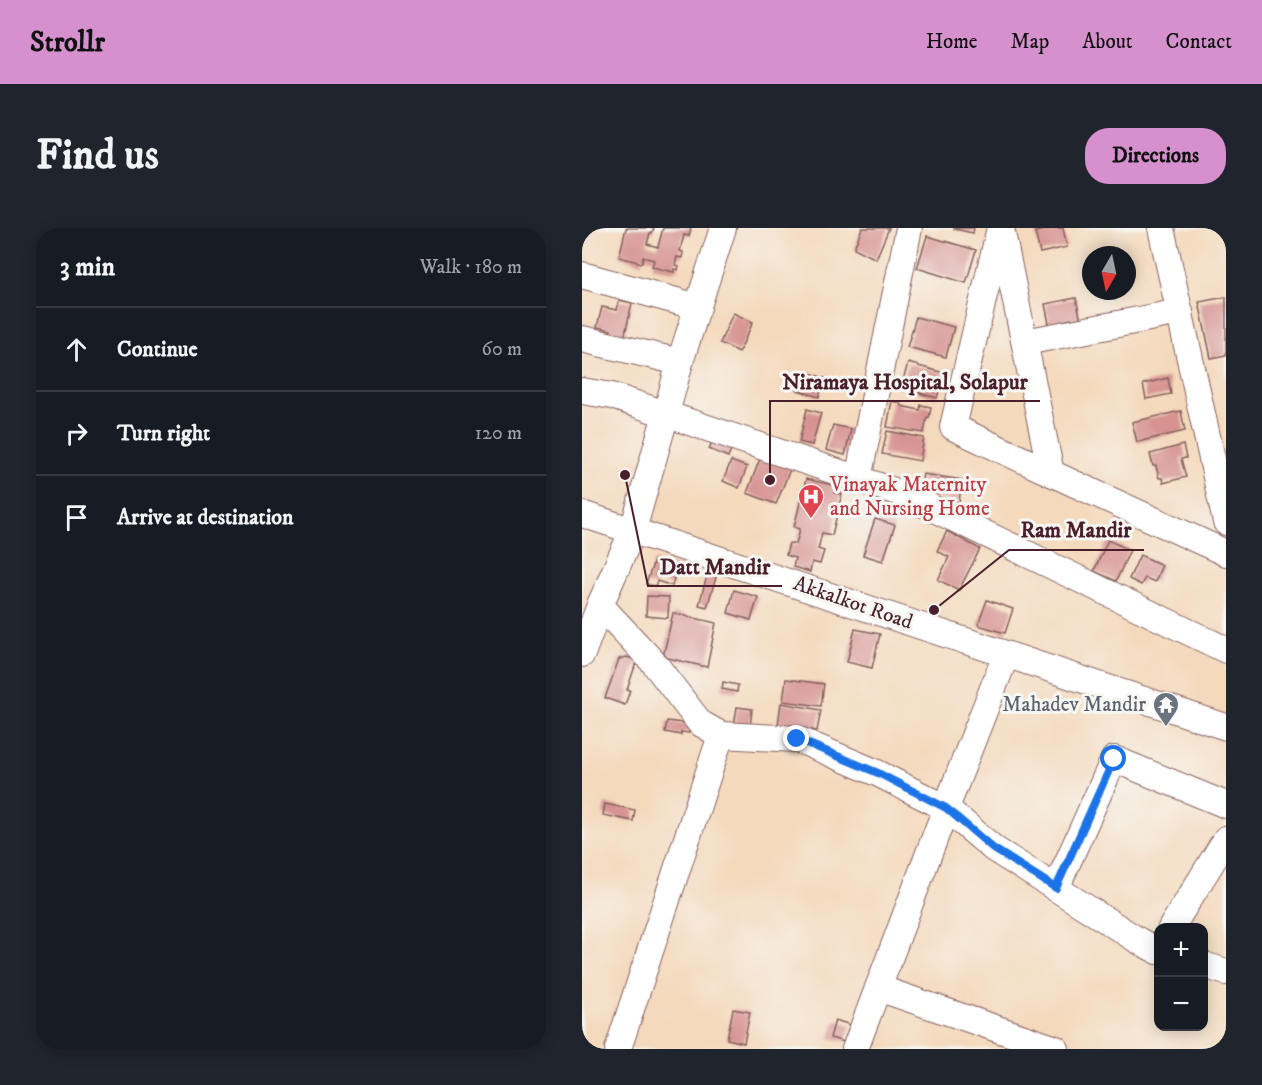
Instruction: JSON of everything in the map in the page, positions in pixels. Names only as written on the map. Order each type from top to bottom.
[{"type":"street","points":[[582,654],[600,605],[633,530],[680,362],[723,228]]},
{"type":"street","points":[[858,479],[909,228]]},
{"type":"street","points":[[1001,228],[1052,473]]},
{"type":"street","points":[[1001,228],[953,427],[1226,553]]},
{"type":"street","points":[[1161,228],[1180,312],[1219,460],[1226,522]]},
{"type":"street","points":[[582,275],[698,307]]},
{"type":"street","points":[[1024,342],[1180,312]]},
{"type":"street","points":[[582,339],[680,362]]},
{"type":"street","points":[[582,391],[612,396],[903,494],[1226,650]]},
{"type":"street","name":"Akkalkot Road","points":[[582,514],[1226,727]]},
{"type":"street","points":[[600,605],[654,663],[700,723],[721,735],[797,739],[878,773],[946,808],[994,849],[1154,948]]},
{"type":"street","points":[[855,1049],[1006,655]]},
{"type":"street","points":[[618,1049],[721,735]]},
{"type":"street","points":[[1056,888],[1114,759],[1226,805]]},
{"type":"street","points":[[1174,923],[1226,839]]},
{"type":"street","points":[[1208,967],[1226,972]]},
{"type":"street","points":[[878,988],[1056,1049]]},
{"type":"shaded area","points":[[582,228],[595,228],[589,245],[582,243]]},
{"type":"building","points":[[626,228],[654,228],[647,244],[658,247],[663,228],[691,228],[689,236],[684,235],[680,251],[683,252],[682,258],[677,257],[675,265],[679,266],[678,270],[674,269],[674,272],[652,267],[654,260],[643,257],[642,263],[619,257]]},
{"type":"building","points":[[862,228],[889,228],[876,259],[854,248]]},
{"type":"building","points":[[954,228],[974,228],[973,233]]},
{"type":"building","points":[[1063,228],[1067,247],[1040,253],[1035,232]]},
{"type":"building","points":[[927,236],[976,250],[966,283],[917,268]]},
{"type":"building","points":[[1226,297],[1226,355],[1211,358],[1199,302]]},
{"type":"building","points":[[1076,298],[1081,321],[1073,323],[1072,319],[1059,322],[1060,326],[1050,329],[1045,304]]},
{"type":"building","points":[[619,300],[632,303],[624,339],[609,336],[611,330],[597,327],[602,307],[617,310]]},
{"type":"building","points":[[733,313],[753,322],[739,352],[720,343]]},
{"type":"building","points":[[916,317],[954,327],[946,357],[907,347]]},
{"type":"building","points":[[908,363],[944,373],[937,398],[901,388]]},
{"type":"building","points":[[803,371],[825,378],[819,397],[797,390]]},
{"type":"building","points":[[1168,378],[1171,394],[1146,399],[1143,384]]},
{"type":"building","points":[[892,401],[900,403],[901,406],[920,410],[921,405],[931,407],[924,433],[887,427]]},
{"type":"building","points":[[807,409],[821,413],[812,445],[799,442]]},
{"type":"building","points":[[1181,411],[1185,431],[1137,442],[1132,422]]},
{"type":"building","points":[[833,425],[851,429],[845,455],[826,450]]},
{"type":"building","points":[[887,431],[924,438],[920,461],[882,454]]},
{"type":"building","points":[[716,432],[735,440],[728,457],[709,449]]},
{"type":"building","points":[[1183,445],[1186,458],[1181,459],[1186,477],[1163,483],[1156,466],[1153,466],[1150,454]]},
{"type":"building","points":[[761,456],[791,467],[776,504],[747,493]]},
{"type":"building","points":[[731,461],[747,467],[739,488],[723,481]]},
{"type":"building","points":[[923,474],[962,480],[959,502],[919,495]]},
{"type":"building","points":[[806,479],[836,486],[834,493],[842,494],[832,535],[822,533],[818,549],[824,551],[820,564],[812,562],[810,572],[793,567],[795,558],[786,555],[789,543],[796,544],[800,529],[794,527]]},
{"type":"building","points":[[875,519],[895,525],[883,561],[863,555]]},
{"type":"building","points":[[947,531],[980,549],[959,590],[938,580],[949,557],[937,551]]},
{"type":"building","points":[[1108,540],[1130,550],[1116,581],[1094,571]]},
{"type":"building","points":[[1140,555],[1162,565],[1155,582],[1145,578],[1141,585],[1129,579]]},
{"type":"building","points":[[654,561],[677,567],[672,586],[657,581],[655,586],[646,584]]},
{"type":"building","points":[[708,572],[717,574],[707,607],[699,605]]},
{"type":"building","points":[[734,590],[758,597],[751,620],[728,613]]},
{"type":"building","points":[[647,596],[669,597],[668,618],[646,616]]},
{"type":"building","points":[[987,600],[1013,609],[1005,633],[978,625]]},
{"type":"building","points":[[673,613],[716,623],[707,667],[663,657]]},
{"type":"building","points":[[855,629],[880,634],[872,668],[847,662]]},
{"type":"building","points":[[626,657],[637,660],[627,690],[630,690],[625,705],[605,698],[619,659]]},
{"type":"building","points":[[786,679],[824,684],[821,706],[783,701]]},
{"type":"building","points":[[723,682],[738,685],[737,692],[722,689]]},
{"type":"building","points":[[781,703],[821,710],[817,731],[778,724]]},
{"type":"building","points":[[737,707],[752,709],[750,728],[734,726]]},
{"type":"building","points":[[667,721],[690,724],[689,733],[681,732],[681,735],[665,732]]},
{"type":"building","points":[[605,804],[635,810],[633,821],[603,815]]},
{"type":"building","points":[[733,1009],[750,1012],[744,1043],[727,1039]]},
{"type":"building","points":[[835,1020],[851,1025],[845,1042],[830,1038]]},
{"type":"place","name":"Datt Mandir","points":[[625,475]]},
{"type":"place","name":"Niramaya Hospital, Solapur","points":[[770,480]]},
{"type":"place","name":"Vinayak Maternity and Nursing Home","points":[[811,520]]},
{"type":"place","name":"Ram Mandir","points":[[934,610]]},
{"type":"place","name":"Mahadev Mandir","points":[[1166,728]]},
{"type":"route","points":[[797,739],[878,773],[946,808],[994,849],[1056,888],[1114,759]]}]
